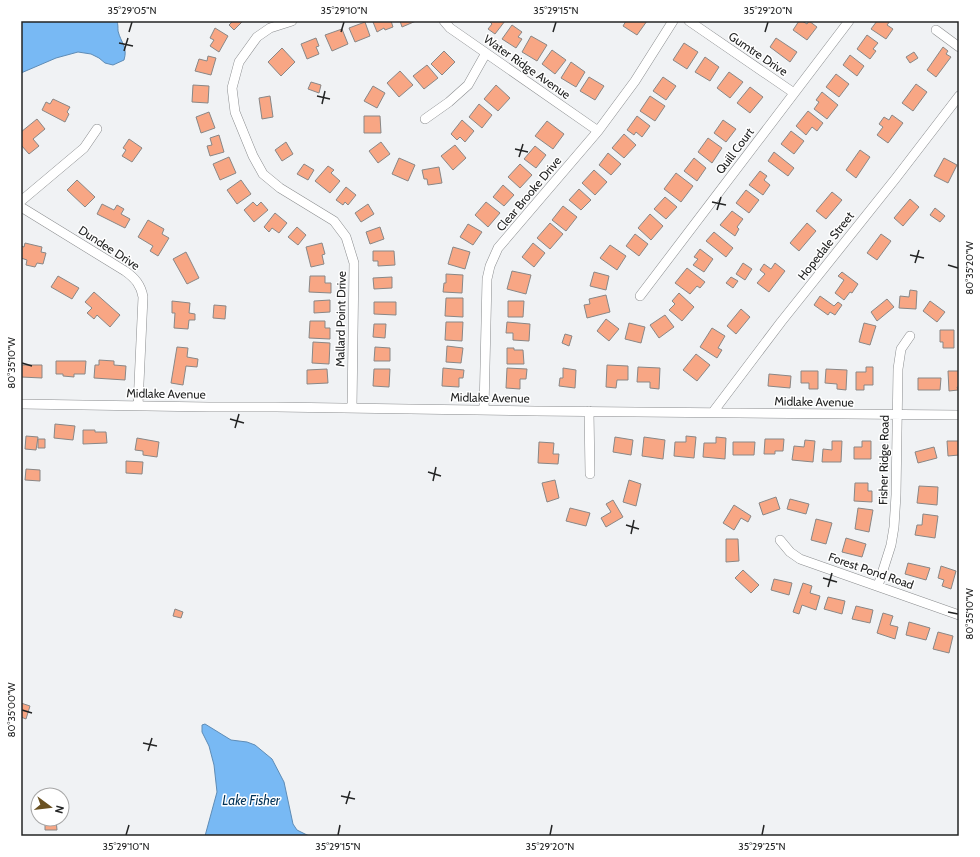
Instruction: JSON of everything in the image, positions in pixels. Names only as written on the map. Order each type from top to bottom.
[{"type":"street","name":"Mallard Point Drive","points":[[292,21],[270,28],[258,37],[239,62],[232,88],[235,112],[253,156],[263,174],[280,188],[334,221],[346,237],[354,263],[352,408]]},
{"type":"street","name":"Water Ridge Avenue","points":[[444,21],[450,28],[598,131]]},
{"type":"street","name":"Clear Brooke Drive","points":[[484,410],[487,286],[490,266],[498,248],[598,131],[673,21]]},
{"type":"street","name":"Gumtre Drive","points":[[689,21],[794,93]]},
{"type":"street","name":"Quill Court","points":[[640,296],[849,21]]},
{"type":"street","points":[[936,30],[959,48]]},
{"type":"street","points":[[425,119],[449,102],[468,85],[486,53]]},
{"type":"street","name":"Hopedale Street","points":[[713,412],[959,96]]},
{"type":"street","points":[[21,201],[84,148],[97,129]]},
{"type":"street","name":"Dundee Drive","points":[[21,207],[125,270],[139,283],[142,289],[143,297],[138,405]]},
{"type":"street","name":"Fisher Ridge Road","points":[[878,586],[891,545],[894,527],[899,357],[901,349],[910,336]]},
{"type":"street","name":"Midlake Avenue","points":[[21,404],[138,405],[209,408],[276,407],[959,415]]},
{"type":"street","points":[[589,411],[590,474]]},
{"type":"street","name":"Forest Pond Road","points":[[780,540],[790,552],[800,559],[959,615]]},
{"type":"water","points":[[21,21],[117,21],[118,31],[125,48],[124,60],[113,65],[105,63],[91,54],[78,52],[56,58],[21,73]]},
{"type":"water","name":"Lake Fisher","points":[[205,724],[231,740],[247,742],[255,745],[272,759],[284,782],[293,824],[297,830],[309,836],[205,836],[217,792],[214,765],[209,746],[202,732],[202,725]]},
{"type":"building","points":[[231,21],[243,21],[234,30],[229,25],[232,22]]},
{"type":"building","points":[[391,21],[393,27],[385,30],[384,28],[377,32],[373,22]]},
{"type":"building","points":[[400,21],[416,21],[402,27]]},
{"type":"building","points":[[489,21],[505,21],[495,34],[488,29],[492,24]]},
{"type":"building","points":[[626,21],[647,21],[637,35],[623,26]]},
{"type":"building","points":[[799,21],[807,24],[809,21],[817,27],[807,40],[793,30]]},
{"type":"building","points":[[877,21],[890,21],[887,25],[893,29],[886,39],[871,29]]},
{"type":"building","points":[[365,22],[370,36],[355,42],[349,28]]},
{"type":"building","points":[[512,25],[522,32],[518,37],[522,39],[516,48],[502,39]]},
{"type":"building","points":[[215,28],[228,36],[219,52],[210,46],[214,40],[210,38]]},
{"type":"building","points":[[342,29],[348,44],[332,51],[325,35]]},
{"type":"building","points":[[867,35],[878,43],[873,49],[876,51],[870,59],[857,49]]},
{"type":"building","points":[[531,36],[547,45],[537,61],[522,52]]},
{"type":"building","points":[[316,38],[319,46],[316,47],[319,54],[307,59],[301,44]]},
{"type":"building","points":[[776,38],[797,52],[790,62],[770,47]]},
{"type":"building","points":[[684,43],[698,52],[687,69],[673,60]]},
{"type":"building","points":[[943,47],[948,51],[946,54],[951,57],[936,77],[927,70]]},
{"type":"building","points":[[282,48],[295,62],[281,76],[268,62]]},
{"type":"building","points":[[552,50],[566,60],[555,74],[542,64]]},
{"type":"building","points":[[444,51],[455,62],[442,75],[431,64]]},
{"type":"building","points":[[914,52],[918,58],[910,63],[906,57]]},
{"type":"building","points":[[850,55],[864,66],[857,76],[843,65]]},
{"type":"building","points":[[208,56],[216,58],[211,75],[195,71],[199,59],[207,61]]},
{"type":"building","points":[[705,57],[719,67],[710,81],[695,72]]},
{"type":"building","points":[[571,62],[585,72],[576,87],[561,78]]},
{"type":"building","points":[[427,65],[438,78],[424,89],[413,76]]},
{"type":"building","points":[[400,71],[413,85],[399,97],[387,83]]},
{"type":"building","points":[[729,72],[743,82],[730,98],[717,88]]},
{"type":"building","points":[[836,74],[849,84],[839,97],[826,87]]},
{"type":"building","points":[[589,77],[604,86],[595,100],[580,91]]},
{"type":"building","points":[[663,77],[676,86],[666,100],[653,91]]},
{"type":"building","points":[[311,82],[321,85],[319,93],[308,89]]},
{"type":"building","points":[[916,84],[927,92],[913,111],[902,103]]},
{"type":"building","points":[[193,85],[209,86],[208,103],[192,102]]},
{"type":"building","points":[[496,85],[510,98],[498,111],[484,99]]},
{"type":"building","points":[[373,86],[385,93],[377,108],[364,101]]},
{"type":"building","points":[[750,87],[763,97],[750,113],[737,103]]},
{"type":"building","points":[[822,92],[838,105],[827,119],[814,109],[819,102],[816,100]]},
{"type":"building","points":[[270,96],[273,117],[262,119],[259,98]]},
{"type":"building","points":[[650,96],[665,106],[655,121],[640,111]]},
{"type":"building","points":[[53,99],[70,107],[67,112],[69,114],[65,122],[42,110],[46,102],[50,104]]},
{"type":"building","points":[[479,104],[492,115],[482,128],[469,117]]},
{"type":"building","points":[[808,111],[823,123],[817,131],[812,127],[806,135],[796,126]]},
{"type":"building","points":[[209,112],[215,128],[201,133],[196,117]]},
{"type":"building","points":[[892,115],[903,123],[888,143],[877,135],[883,127],[879,124],[884,117],[889,120]]},
{"type":"building","points":[[364,116],[380,116],[381,133],[364,133]]},
{"type":"building","points":[[637,116],[650,126],[642,137],[636,132],[634,135],[627,130]]},
{"type":"building","points":[[37,119],[45,129],[33,139],[39,146],[29,154],[21,145],[21,132]]},
{"type":"building","points":[[462,120],[474,131],[465,142],[460,137],[457,140],[451,134]]},
{"type":"building","points":[[723,120],[736,129],[726,142],[714,133]]},
{"type":"building","points":[[547,121],[564,134],[553,149],[535,136]]},
{"type":"building","points":[[791,131],[804,141],[794,154],[781,144]]},
{"type":"building","points":[[624,134],[636,145],[624,158],[612,148]]},
{"type":"building","points":[[219,135],[224,152],[210,156],[207,146],[212,145],[210,138]]},
{"type":"building","points":[[708,138],[722,148],[712,163],[698,152]]},
{"type":"building","points":[[129,139],[142,148],[132,162],[122,156],[126,150],[123,148]]},
{"type":"building","points":[[286,142],[293,154],[282,161],[275,150]]},
{"type":"building","points":[[381,142],[390,154],[378,163],[369,151]]},
{"type":"building","points":[[455,145],[466,158],[453,170],[441,156]]},
{"type":"building","points":[[535,146],[546,155],[536,168],[524,159]]},
{"type":"building","points":[[860,150],[870,157],[856,178],[846,170]]},
{"type":"building","points":[[774,152],[794,168],[788,176],[768,161]]},
{"type":"building","points":[[608,153],[621,164],[611,175],[599,165]]},
{"type":"building","points":[[229,157],[236,173],[220,180],[213,164]]},
{"type":"building","points":[[399,158],[415,165],[408,181],[392,174]]},
{"type":"building","points":[[694,158],[706,168],[697,181],[684,171]]},
{"type":"building","points":[[944,158],[957,165],[948,183],[934,176]]},
{"type":"building","points":[[304,164],[314,170],[308,180],[297,174]]},
{"type":"building","points":[[520,164],[532,175],[520,188],[508,177]]},
{"type":"building","points":[[328,166],[334,170],[331,173],[340,181],[330,193],[315,181]]},
{"type":"building","points":[[439,167],[442,183],[428,185],[427,179],[424,179],[422,170]]},
{"type":"building","points":[[594,170],[607,182],[595,195],[582,183]]},
{"type":"building","points":[[760,171],[767,176],[764,180],[770,185],[763,195],[749,185]]},
{"type":"building","points":[[676,173],[693,186],[681,202],[664,189]]},
{"type":"building","points":[[77,180],[95,197],[85,207],[67,190]]},
{"type":"building","points":[[241,180],[251,194],[237,204],[227,190]]},
{"type":"building","points":[[503,185],[514,195],[504,206],[493,197]]},
{"type":"building","points":[[346,187],[356,195],[348,205],[345,202],[343,205],[336,200]]},
{"type":"building","points":[[579,189],[591,200],[581,210],[569,200]]},
{"type":"building","points":[[746,190],[759,200],[749,213],[736,203]]},
{"type":"building","points":[[832,192],[842,200],[826,219],[816,211]]},
{"type":"building","points":[[665,197],[677,207],[666,219],[654,209]]},
{"type":"building","points":[[910,199],[919,207],[903,226],[894,218]]},
{"type":"building","points":[[253,202],[257,206],[261,202],[268,210],[254,222],[244,210]]},
{"type":"building","points":[[486,202],[500,213],[488,227],[475,215]]},
{"type":"building","points":[[102,204],[114,210],[117,205],[124,209],[121,214],[130,219],[125,228],[97,214]]},
{"type":"building","points":[[368,204],[374,214],[361,222],[355,213]]},
{"type":"building","points":[[563,206],[577,217],[566,231],[552,220]]},
{"type":"building","points":[[935,208],[945,216],[940,222],[930,215]]},
{"type":"building","points":[[732,211],[743,219],[737,227],[739,229],[735,236],[720,225]]},
{"type":"building","points":[[275,213],[287,223],[279,233],[272,228],[269,232],[264,227]]},
{"type":"building","points":[[650,214],[663,226],[651,240],[638,228]]},
{"type":"building","points":[[148,220],[164,229],[162,234],[169,238],[158,256],[150,251],[153,246],[138,237]]},
{"type":"building","points":[[550,223],[563,234],[550,249],[537,238]]},
{"type":"building","points":[[807,223],[816,231],[799,251],[790,243]]},
{"type":"building","points":[[468,224],[482,232],[473,245],[460,237]]},
{"type":"building","points":[[297,227],[306,235],[298,245],[288,237]]},
{"type":"building","points":[[380,227],[384,239],[370,244],[366,232]]},
{"type":"building","points":[[714,232],[733,248],[726,257],[706,241]]},
{"type":"building","points":[[635,234],[648,244],[639,256],[626,246]]},
{"type":"building","points":[[881,234],[891,241],[877,260],[867,253]]},
{"type":"building","points":[[25,243],[42,247],[41,252],[46,253],[43,264],[37,263],[35,267],[26,265],[27,260],[21,258],[21,246],[24,247]]},
{"type":"building","points":[[322,243],[325,254],[322,255],[324,264],[311,267],[306,247]]},
{"type":"building","points":[[533,243],[545,253],[534,267],[522,257]]},
{"type":"building","points":[[610,245],[626,256],[617,270],[600,258]]},
{"type":"building","points":[[453,247],[470,252],[465,269],[448,264]]},
{"type":"building","points":[[700,249],[713,259],[704,272],[693,265],[698,259],[694,257]]},
{"type":"building","points":[[373,251],[394,251],[395,265],[378,266],[378,261],[373,261]]},
{"type":"building","points":[[186,252],[199,278],[187,284],[173,259]]},
{"type":"building","points":[[743,263],[752,269],[745,280],[736,274]]},
{"type":"building","points":[[775,263],[785,271],[769,292],[757,283],[765,274],[760,270],[764,264],[771,269]]},
{"type":"building","points":[[687,268],[705,282],[700,288],[697,286],[690,294],[675,283]]},
{"type":"building","points":[[512,271],[531,275],[526,294],[507,289]]},
{"type":"building","points":[[594,272],[609,276],[606,290],[590,286]]},
{"type":"building","points":[[842,272],[858,284],[852,293],[850,292],[844,300],[835,293],[844,280],[838,276]]},
{"type":"building","points":[[446,274],[463,275],[462,293],[443,292],[444,283],[446,283]]},
{"type":"building","points":[[58,276],[79,288],[72,299],[51,287]]},
{"type":"building","points":[[310,276],[325,276],[325,283],[331,283],[331,293],[309,292]]},
{"type":"building","points":[[392,277],[392,288],[374,289],[373,278]]},
{"type":"building","points":[[731,277],[738,281],[733,288],[726,283]]},
{"type":"building","points":[[910,290],[917,291],[916,309],[899,308],[900,296],[909,297]]},
{"type":"building","points":[[94,292],[120,315],[110,327],[97,315],[94,319],[87,313],[92,308],[85,302]]},
{"type":"building","points":[[679,293],[694,307],[682,321],[669,310],[675,304],[672,301]]},
{"type":"building","points":[[606,295],[610,312],[587,318],[584,305],[590,304],[589,299]]},
{"type":"building","points":[[820,296],[834,306],[838,302],[842,305],[835,315],[830,312],[828,315],[814,305]]},
{"type":"building","points":[[446,298],[463,298],[463,317],[445,316]]},
{"type":"building","points":[[887,299],[894,307],[877,321],[871,312]]},
{"type":"building","points":[[330,300],[330,312],[314,313],[314,301]]},
{"type":"building","points":[[172,301],[190,303],[189,313],[195,314],[195,320],[189,320],[188,329],[174,328],[175,313],[172,313]]},
{"type":"building","points":[[508,301],[524,301],[523,317],[508,317]]},
{"type":"building","points":[[930,301],[945,312],[937,322],[923,311]]},
{"type":"building","points":[[374,302],[396,302],[396,315],[374,314]]},
{"type":"building","points":[[214,305],[226,306],[225,319],[213,318]]},
{"type":"building","points":[[741,309],[750,317],[736,334],[727,326]]},
{"type":"building","points":[[665,315],[674,327],[659,338],[650,325]]},
{"type":"building","points":[[606,319],[619,329],[609,341],[597,331]]},
{"type":"building","points":[[310,321],[325,321],[325,328],[330,328],[330,339],[309,338]]},
{"type":"building","points":[[446,322],[463,322],[462,341],[445,340]]},
{"type":"building","points":[[507,322],[530,324],[529,341],[513,340],[513,333],[506,333]]},
{"type":"building","points":[[629,323],[645,327],[641,343],[625,339]]},
{"type":"building","points":[[864,323],[876,326],[870,345],[859,342]]},
{"type":"building","points":[[374,324],[386,324],[385,338],[373,337]]},
{"type":"building","points":[[712,328],[725,336],[718,348],[722,350],[717,358],[700,347]]},
{"type":"building","points":[[940,330],[954,330],[954,348],[943,348],[943,342],[940,342]]},
{"type":"building","points":[[565,334],[572,336],[569,346],[562,343]]},
{"type":"building","points":[[313,342],[330,343],[329,364],[312,363]]},
{"type":"building","points":[[447,346],[463,348],[461,363],[446,362]]},
{"type":"building","points":[[177,347],[188,348],[187,357],[198,359],[197,367],[186,366],[183,385],[171,383]]},
{"type":"building","points":[[375,347],[390,348],[390,361],[374,361]]},
{"type":"building","points":[[507,348],[523,350],[524,364],[507,364]]},
{"type":"building","points":[[696,354],[710,365],[697,381],[683,370]]},
{"type":"building","points":[[99,360],[114,361],[114,365],[126,366],[125,380],[94,378],[95,365],[99,365]]},
{"type":"building","points":[[56,361],[86,361],[85,374],[74,374],[74,377],[56,374]]},
{"type":"building","points":[[21,365],[42,365],[42,378],[21,377]]},
{"type":"building","points":[[607,365],[628,366],[628,380],[617,380],[616,388],[606,387]]},
{"type":"building","points":[[638,367],[660,368],[659,389],[650,388],[650,382],[637,382]]},
{"type":"building","points":[[866,367],[873,367],[873,385],[864,385],[864,390],[856,390],[856,372],[866,372]]},
{"type":"building","points":[[443,368],[464,370],[463,378],[459,378],[459,387],[442,386]]},
{"type":"building","points":[[507,368],[527,369],[526,379],[520,379],[520,389],[506,388]]},
{"type":"building","points":[[563,368],[576,370],[575,388],[559,386],[560,378],[563,378]]},
{"type":"building","points":[[327,369],[328,383],[307,384],[307,370]]},
{"type":"building","points":[[374,369],[390,369],[389,387],[373,386]]},
{"type":"building","points":[[826,369],[847,370],[846,390],[837,389],[837,384],[825,383]]},
{"type":"building","points":[[801,371],[818,371],[818,389],[809,389],[809,383],[801,383]]},
{"type":"building","points":[[948,371],[959,371],[958,390],[949,391]]},
{"type":"building","points":[[769,374],[791,376],[790,388],[768,386]]},
{"type":"building","points":[[918,378],[941,378],[940,390],[918,390]]},
{"type":"building","points":[[55,424],[75,426],[73,440],[54,438]]},
{"type":"building","points":[[83,430],[106,432],[107,443],[83,444]]},
{"type":"building","points":[[26,436],[38,437],[36,450],[25,449]]},
{"type":"building","points":[[686,436],[696,437],[694,458],[674,456],[675,442],[686,442]]},
{"type":"building","points":[[615,437],[633,440],[631,455],[613,452]]},
{"type":"building","points":[[644,437],[665,440],[663,459],[642,456]]},
{"type":"building","points":[[716,437],[726,438],[725,459],[703,457],[704,443],[716,443]]},
{"type":"building","points":[[137,438],[159,442],[157,457],[143,455],[143,451],[135,450]]},
{"type":"building","points":[[38,439],[45,439],[45,448],[38,448]]},
{"type":"building","points":[[765,439],[784,439],[783,451],[775,451],[775,454],[764,454]]},
{"type":"building","points":[[805,440],[815,441],[813,462],[792,460],[794,446],[804,447]]},
{"type":"building","points":[[832,441],[842,441],[841,462],[822,462],[823,449],[832,450]]},
{"type":"building","points":[[862,441],[871,441],[871,459],[854,459],[854,447],[862,447]]},
{"type":"building","points":[[947,441],[959,441],[959,455],[948,456]]},
{"type":"building","points":[[539,442],[554,443],[553,454],[559,454],[558,464],[538,463]]},
{"type":"building","points":[[733,442],[755,442],[754,455],[733,455]]},
{"type":"building","points":[[934,447],[937,458],[918,463],[915,452]]},
{"type":"building","points":[[126,461],[143,462],[142,474],[126,473]]},
{"type":"building","points":[[26,469],[40,470],[40,481],[25,480]]},
{"type":"building","points":[[555,480],[559,498],[547,502],[542,483]]},
{"type":"building","points":[[629,480],[641,484],[636,506],[623,502]]},
{"type":"building","points":[[855,483],[868,483],[868,491],[872,491],[872,502],[854,501]]},
{"type":"building","points":[[919,486],[938,487],[937,505],[917,503]]},
{"type":"building","points":[[776,497],[780,509],[763,515],[759,503]]},
{"type":"building","points":[[790,499],[809,504],[806,514],[787,509]]},
{"type":"building","points":[[613,500],[623,517],[606,527],[601,518],[611,512],[606,504]]},
{"type":"building","points":[[734,505],[751,516],[748,522],[741,518],[734,530],[723,523]]},
{"type":"building","points":[[570,508],[590,513],[586,526],[566,521]]},
{"type":"building","points":[[858,508],[873,510],[869,532],[855,529]]},
{"type":"building","points":[[923,514],[938,516],[935,538],[915,535],[917,525],[922,525]]},
{"type":"building","points":[[816,519],[832,523],[826,544],[811,540]]},
{"type":"building","points":[[846,538],[866,544],[862,557],[842,552]]},
{"type":"building","points":[[726,539],[738,539],[739,561],[726,562]]},
{"type":"building","points":[[908,563],[930,568],[926,580],[905,574]]},
{"type":"building","points":[[941,566],[956,571],[951,589],[942,586],[944,580],[938,578]]},
{"type":"building","points":[[743,570],[759,585],[751,593],[735,578]]},
{"type":"building","points":[[774,579],[792,583],[789,595],[771,590]]},
{"type":"building","points":[[803,583],[812,586],[810,593],[820,596],[816,610],[802,605],[799,614],[793,612]]},
{"type":"building","points":[[828,597],[845,601],[842,614],[824,609]]},
{"type":"building","points":[[856,606],[873,610],[870,623],[852,619]]},
{"type":"building","points":[[175,609],[183,612],[181,618],[173,616]]},
{"type":"building","points":[[883,613],[893,616],[890,625],[898,627],[895,639],[877,633]]},
{"type":"building","points":[[909,622],[930,628],[926,640],[906,635]]},
{"type":"building","points":[[938,632],[953,636],[949,653],[933,649]]},
{"type":"building","points":[[21,703],[30,706],[26,719],[21,717]]},
{"type":"building","points":[[45,827],[57,827],[57,830],[45,830]]}]
